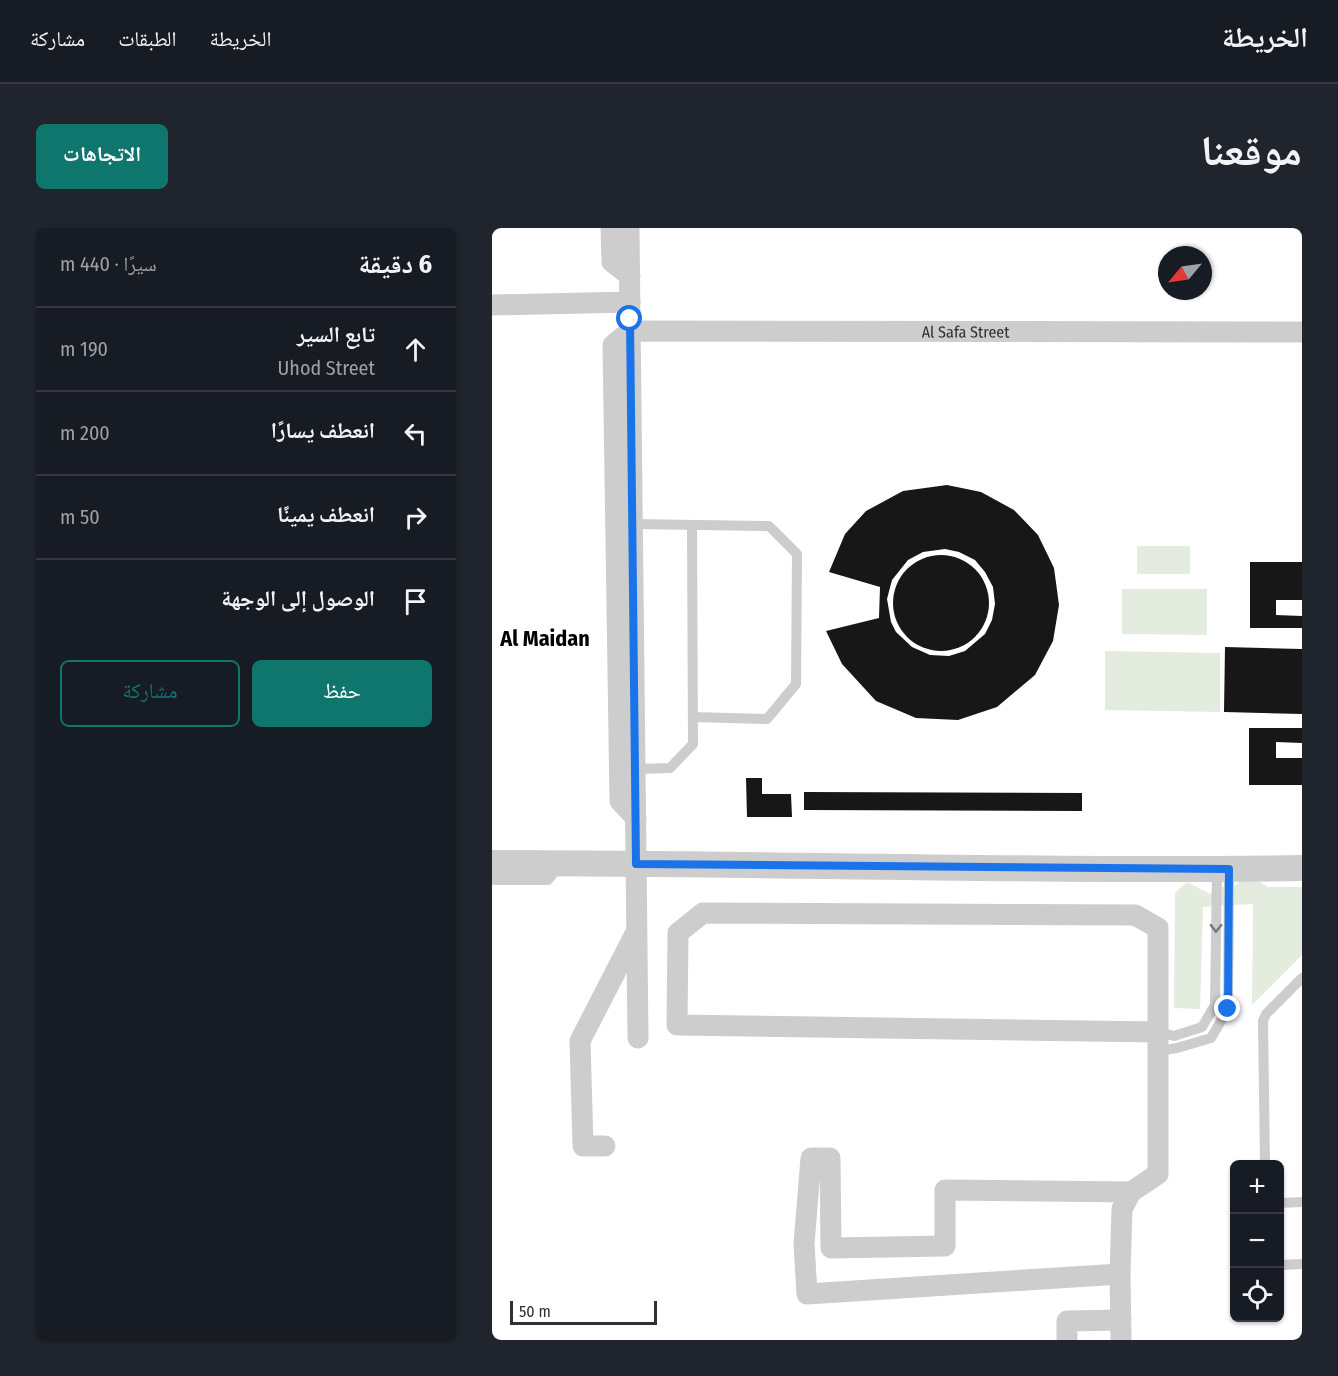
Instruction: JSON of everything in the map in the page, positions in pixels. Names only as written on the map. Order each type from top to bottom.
[{"type":"street","points":[[611,228],[612,262],[630,276]]},
{"type":"street","points":[[629,228],[638,1038]]},
{"type":"street","points":[[492,305],[630,302]]},
{"type":"street","points":[[630,331],[613,345],[620,801],[636,818]]},
{"type":"street","name":"Al Safa Street","points":[[630,331],[1302,332]]},
{"type":"street","points":[[492,863],[1302,868]]},
{"type":"street","points":[[1067,1340],[1067,1321],[1120,1330],[1122,1209],[1131,1192],[1158,1174],[1158,1041],[1158,928],[1135,915],[703,913],[678,933],[677,1025],[1158,1041]]},
{"type":"street","points":[[605,1146],[583,1146],[580,1041],[637,930]]},
{"type":"street","points":[[1120,1274],[807,1293],[804,1244],[811,1158],[830,1158],[831,1248],[945,1246],[945,1190],[1131,1192]]},
{"type":"lane","points":[[632,524],[769,526],[797,554],[796,684],[767,719],[693,717]]},
{"type":"lane","points":[[635,769],[670,768],[693,744],[692,525]]},
{"type":"lane","points":[[492,880],[548,880],[561,863]]},
{"type":"lane","points":[[1158,1041],[1177,1048],[1211,1038],[1228,1009],[1223,869]]},
{"type":"lane","points":[[1158,1041],[1202,1027],[1215,1005],[1223,869]]},
{"type":"lane","points":[[1265,1160],[1263,1021],[1266,1014],[1302,978]]},
{"type":"lane","points":[[1284,1203],[1302,1202]]},
{"type":"lane","points":[[1284,1264],[1302,1264]]},
{"type":"shaded area","points":[[1137,546],[1190,546],[1190,574],[1137,574]]},
{"type":"shaded area","points":[[1122,589],[1207,589],[1207,635],[1122,634]]},
{"type":"shaded area","points":[[1105,651],[1220,653],[1220,712],[1105,710]]},
{"type":"shaded area","points":[[1243,878],[1258,881],[1268,887],[1302,887],[1302,955],[1252,1005],[1253,904],[1203,907],[1200,1009],[1174,1008],[1175,893],[1187,882],[1210,894],[1222,887],[1235,886]]},
{"type":"building","points":[[947,485],[981,492],[1014,510],[1038,535],[1054,568],[1059,605],[1053,641],[1035,675],[997,707],[958,720],[916,718],[876,701],[842,664],[826,631],[879,618],[880,587],[829,572],[845,534],[866,511],[903,491]],"holes":[[[945,549],[959,552],[975,560],[993,587],[995,604],[992,620],[985,634],[965,651],[949,656],[930,655],[912,647],[896,632],[891,622],[887,599],[892,580],[908,560],[923,552]]]},
{"type":"building","points":[[941,555],[959,559],[975,569],[985,585],[989,603],[985,621],[975,637],[959,647],[941,651],[923,647],[907,637],[897,621],[893,603],[897,585],[907,569],[923,559]]},
{"type":"building","points":[[1250,562],[1302,562],[1302,600],[1276,600],[1276,615],[1302,616],[1302,628],[1250,628]]},
{"type":"building","points":[[1225,647],[1302,649],[1302,714],[1224,712]]},
{"type":"building","points":[[1249,728],[1302,728],[1302,743],[1276,742],[1276,758],[1302,758],[1302,785],[1249,785]]},
{"type":"building","points":[[746,778],[762,778],[762,794],[791,794],[792,817],[747,817]]},
{"type":"building","points":[[804,792],[1082,793],[1082,811],[804,810]]},
{"type":"district","name":"Al Maidan","points":[[545,638]]},
{"type":"route","points":[[630,319],[636,864],[1229,869],[1228,1009]]}]
